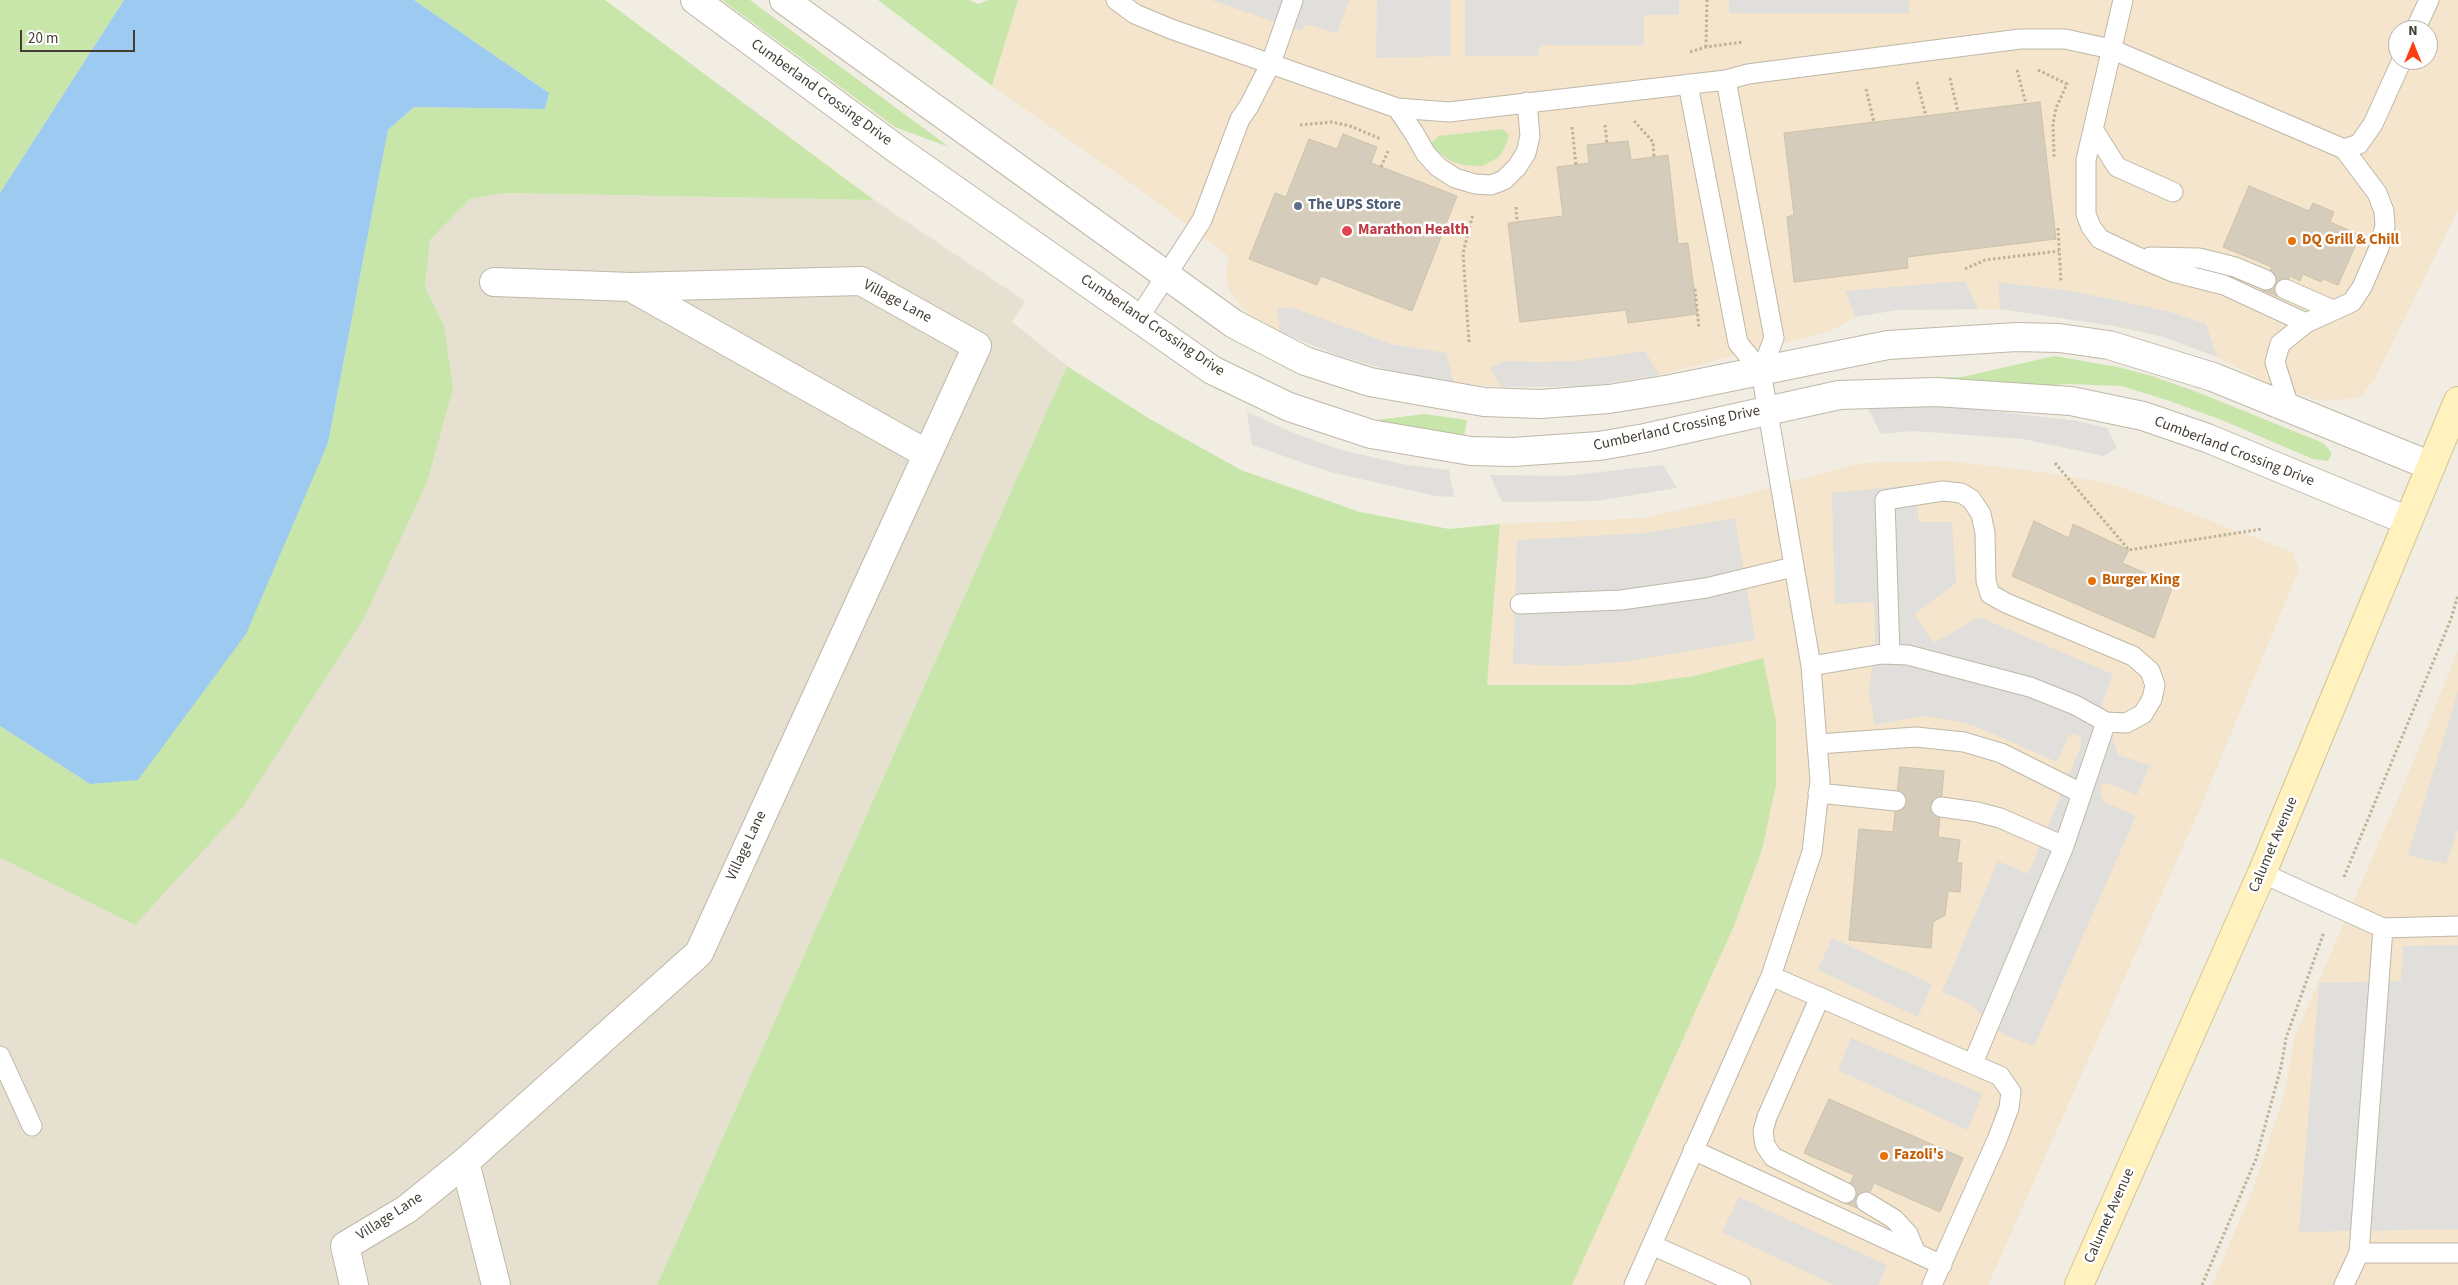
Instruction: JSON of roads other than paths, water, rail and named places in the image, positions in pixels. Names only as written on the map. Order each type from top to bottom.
[{"type":"main road","name":"Calumet Avenue","points":[[2079,1285],[2262,873],[2458,401]]},
{"type":"street","name":"Cumberland Crossing Drive","points":[[695,0],[898,150],[1212,370],[1290,407],[1371,434],[1420,444],[1471,451],[1513,452],[1581,448],[1645,438],[1839,395],[1926,392],[2071,401],[2143,416],[2206,438],[2408,521]]},
{"type":"street","points":[[784,0],[1234,324],[1305,361],[1370,382],[1484,402],[1540,404],[1609,399],[1671,389],[1888,345],[2017,337],[2059,338],[2109,345],[2213,377],[2431,466]]},
{"type":"street","name":"Village Lane","points":[[354,1285],[345,1246],[407,1209],[465,1162],[699,953],[977,346],[861,281],[631,287],[494,282]]},
{"type":"street","name":"Village Lane","points":[[631,287],[926,454]]},
{"type":"street","points":[[465,1162],[496,1285]]},
{"type":"lane","points":[[1116,0],[1134,14],[1397,108],[1449,112],[1726,80],[1748,74],[2020,39],[2065,39],[2111,49],[2344,149],[2377,193],[2384,211],[2385,226],[2379,248],[2362,287],[2352,302],[2306,323],[2280,344],[2276,354],[2276,371],[2290,410]]},
{"type":"lane","points":[[1138,319],[1167,277],[1202,220],[1240,119],[1249,106],[1271,63],[1293,0]]},
{"type":"lane","points":[[2123,0],[2086,160],[2086,214],[2091,227],[2100,238],[2138,257],[2173,272],[2224,285],[2306,323]]},
{"type":"lane","points":[[2420,20],[2429,0]]},
{"type":"lane","points":[[2344,149],[2360,144],[2373,124],[2397,70]]},
{"type":"lane","points":[[1726,80],[1774,338],[1761,371]]},
{"type":"lane","points":[[1634,1285],[1771,976],[1812,852],[1818,792],[1818,744],[1811,666],[1761,371],[1738,343],[1688,84]]},
{"type":"lane","points":[[1397,108],[1426,154],[1438,167],[1455,178],[1475,184],[1491,185],[1504,180],[1517,167],[1526,152],[1530,136],[1527,102]]},
{"type":"lane","points":[[2093,129],[2117,167],[2173,192]]},
{"type":"lane","points":[[2138,257],[2199,258],[2235,268],[2266,280]]},
{"type":"lane","points":[[2285,289],[2333,310]]},
{"type":"lane","points":[[1811,666],[1890,654],[1908,654],[2030,687],[2075,705],[2106,722],[2126,723],[2143,714],[2152,700],[2155,685],[2150,671],[2133,656],[1990,594],[1986,581],[1986,532],[1981,514],[1972,498],[1961,493],[1943,492],[1885,500],[1890,654]]},
{"type":"lane","points":[[1520,604],[1621,600],[1696,590],[1793,567]]},
{"type":"lane","points":[[1973,1063],[2064,846],[2106,722]]},
{"type":"lane","points":[[1818,744],[1916,737],[1964,742],[2001,753],[2081,792]]},
{"type":"lane","points":[[1818,792],[1896,801]]},
{"type":"lane","points":[[1941,807],[1977,812],[2000,818],[2064,846]]},
{"type":"lane","points":[[2262,873],[2383,928],[2458,926]]},
{"type":"lane","points":[[2344,1285],[2360,1254],[2383,928]]},
{"type":"lane","points":[[1771,976],[2000,1076],[2010,1092],[2009,1108],[1932,1285]]},
{"type":"lane","points":[[1820,997],[1767,1117],[1763,1132],[1765,1145],[1773,1157],[1846,1193]]},
{"type":"lane","points":[[0,1056],[32,1126]]},
{"type":"lane","points":[[1694,1150],[1942,1265]]},
{"type":"lane","points":[[1866,1202],[1894,1219],[1908,1234],[1915,1251]]},
{"type":"lane","points":[[1652,1245],[1741,1285]]},
{"type":"lane","points":[[2360,1254],[2458,1254]]},
{"type":"water","points":[[124,0],[414,0],[549,93],[545,109],[414,107],[388,130],[328,443],[246,634],[138,780],[90,784],[0,726],[0,193]]},
{"type":"place","name":"The UPS Store","points":[[1298,206]]},
{"type":"place","name":"Marathon Health","points":[[1347,231]]},
{"type":"place","name":"DQ Grill & Chill","points":[[2292,241]]},
{"type":"place","name":"Burger King","points":[[2092,581]]},
{"type":"place","name":"Fazoli's","points":[[1884,1156]]}]
